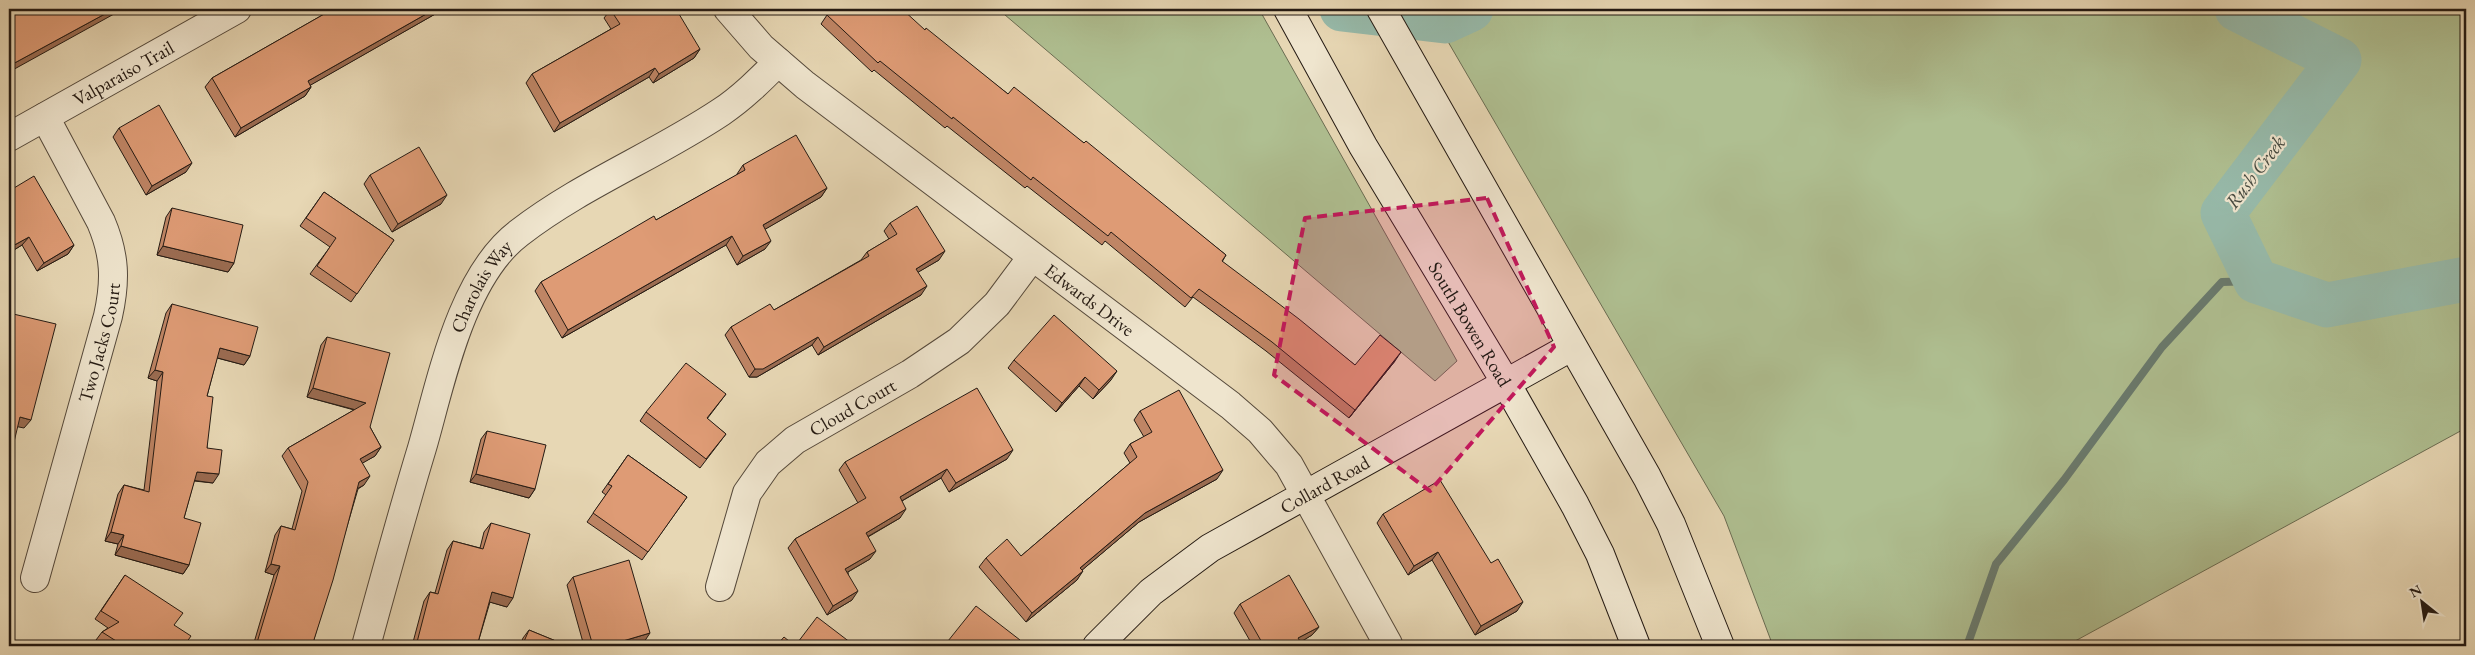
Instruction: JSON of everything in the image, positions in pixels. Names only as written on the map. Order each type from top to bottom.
[{"type":"street","name":"Valparaiso Trail","points":[[9,137],[238,9]]},
{"type":"street","name":"Edwards Drive","points":[[728,9],[778,62],[829,104],[1246,418],[1289,464],[1388,644]]},
{"type":"street","name":"South Bowen Road","points":[[1288,9],[1363,146],[1506,383],[1575,505],[1600,554],[1636,646]]},
{"type":"street","points":[[1381,9],[1571,347],[1647,477],[1671,524],[1720,646]]},
{"type":"street","name":"Charolais Way","points":[[366,646],[456,329],[484,273],[510,241],[533,223],[568,198],[720,112],[750,89],[778,62]]},
{"type":"street","name":"Two Jacks Court","points":[[36,578],[108,316],[115,272],[108,239],[101,222],[45,117]]},
{"type":"street","name":"Cloud Court","points":[[720,587],[747,493],[756,478],[768,464],[795,440],[910,374],[959,341],[996,304],[1032,257]]},
{"type":"street","name":"Collard Road","points":[[1097,646],[1151,592],[1178,570],[1241,529],[1571,347]]},
{"type":"highlighted area","points":[[1487,198],[1554,347],[1430,491],[1274,375],[1305,218]]},
{"type":"green space","points":[[998,9],[1259,9],[1457,361],[1435,381]]},
{"type":"green space","points":[[1429,9],[2466,9],[2466,428],[2066,646],[1773,646],[1724,516]]},
{"type":"building","points":[[15,9],[114,9],[9,66],[9,12]]},
{"type":"building","points":[[333,9],[435,9],[308,81],[311,87],[241,128],[212,78]]},
{"type":"building","points":[[610,9],[676,9],[700,49],[659,74],[655,68],[560,123],[532,74],[620,24]]},
{"type":"building","points":[[833,9],[902,9],[925,30],[926,28],[1008,94],[1014,87],[1084,143],[1086,141],[1226,255],[1222,261],[1299,319],[1355,365],[1380,335],[1401,352],[1355,410],[1272,342],[1199,289],[1191,298],[1111,232],[1108,236],[1033,177],[1031,180],[880,61],[878,63],[827,15]]},
{"type":"building","points":[[159,105],[192,163],[152,186],[119,128]]},
{"type":"building","points":[[796,135],[827,188],[763,225],[771,241],[743,256],[732,236],[568,330],[541,282],[654,216],[656,220],[745,170],[743,165]]},
{"type":"building","points":[[419,147],[447,195],[398,224],[370,175]]},
{"type":"building","points":[[34,176],[74,245],[44,263],[29,237],[9,248],[9,191]]},
{"type":"building","points":[[324,192],[394,240],[357,294],[317,266],[336,238],[306,218]]},
{"type":"building","points":[[917,206],[945,251],[916,269],[927,286],[824,347],[818,337],[763,369],[755,369],[731,327],[770,304],[774,310],[869,256],[867,252],[897,234],[890,223]]},
{"type":"building","points":[[172,208],[243,225],[234,263],[163,246]]},
{"type":"building","points":[[172,304],[258,327],[250,356],[220,348],[207,396],[213,397],[207,448],[222,450],[219,474],[197,472],[184,518],[201,523],[189,565],[121,546],[124,535],[111,532],[124,485],[149,492],[163,372],[155,370]]},
{"type":"building","points":[[9,313],[56,324],[31,420],[20,417],[9,463]]},
{"type":"building","points":[[1054,315],[1117,371],[1099,390],[1085,377],[1062,403],[1014,360]]},
{"type":"building","points":[[327,337],[390,353],[370,427],[381,447],[360,459],[370,476],[359,482],[333,580],[312,646],[256,646],[280,566],[271,564],[281,526],[295,530],[308,482],[288,448],[366,403],[313,388]]},
{"type":"building","points":[[686,363],[726,394],[707,418],[726,434],[706,459],[646,412]]},
{"type":"building","points":[[977,388],[1013,450],[956,483],[947,469],[900,497],[906,509],[866,533],[876,551],[845,569],[858,591],[833,606],[795,539],[866,498],[845,462]]},
{"type":"building","points":[[1179,390],[1223,470],[1145,513],[1080,568],[1083,571],[1032,613],[986,558],[1007,539],[1021,556],[1137,457],[1130,444],[1152,432],[1140,411]]},
{"type":"building","points":[[487,431],[546,445],[535,489],[476,474]]},
{"type":"building","points":[[628,455],[687,497],[648,552],[593,513],[612,486],[608,484]]},
{"type":"building","points":[[1440,480],[1491,563],[1498,559],[1523,602],[1481,626],[1438,552],[1414,566],[1383,514]]},
{"type":"building","points":[[491,523],[530,534],[513,598],[492,592],[477,646],[416,646],[430,592],[438,594],[453,541],[483,549]]},
{"type":"building","points":[[629,560],[650,633],[606,646],[593,646],[573,577]]},
{"type":"building","points":[[125,575],[183,613],[174,625],[191,636],[184,646],[124,646],[102,632],[119,622],[101,611]]},
{"type":"building","points":[[1289,575],[1319,627],[1298,638],[1303,646],[1264,646],[1240,604]]},
{"type":"building","points":[[976,606],[1020,640],[1014,646],[944,646]]},
{"type":"building","points":[[817,617],[855,646],[795,646]]},
{"type":"building","points":[[529,630],[568,646],[522,646]]},
{"type":"building","points":[[784,637],[795,646],[776,646]]},
{"type":"waterway","name":"Rush Creek","points":[[1342,9],[1445,21],[1471,9]]},
{"type":"waterway","name":"Rush Creek","points":[[2237,9],[2339,60],[2223,213],[2256,281],[2327,305],[2466,279]]},
{"type":"waterway","points":[[1967,646],[1996,564],[2064,480],[2162,347],[2222,282],[2256,281]]}]
